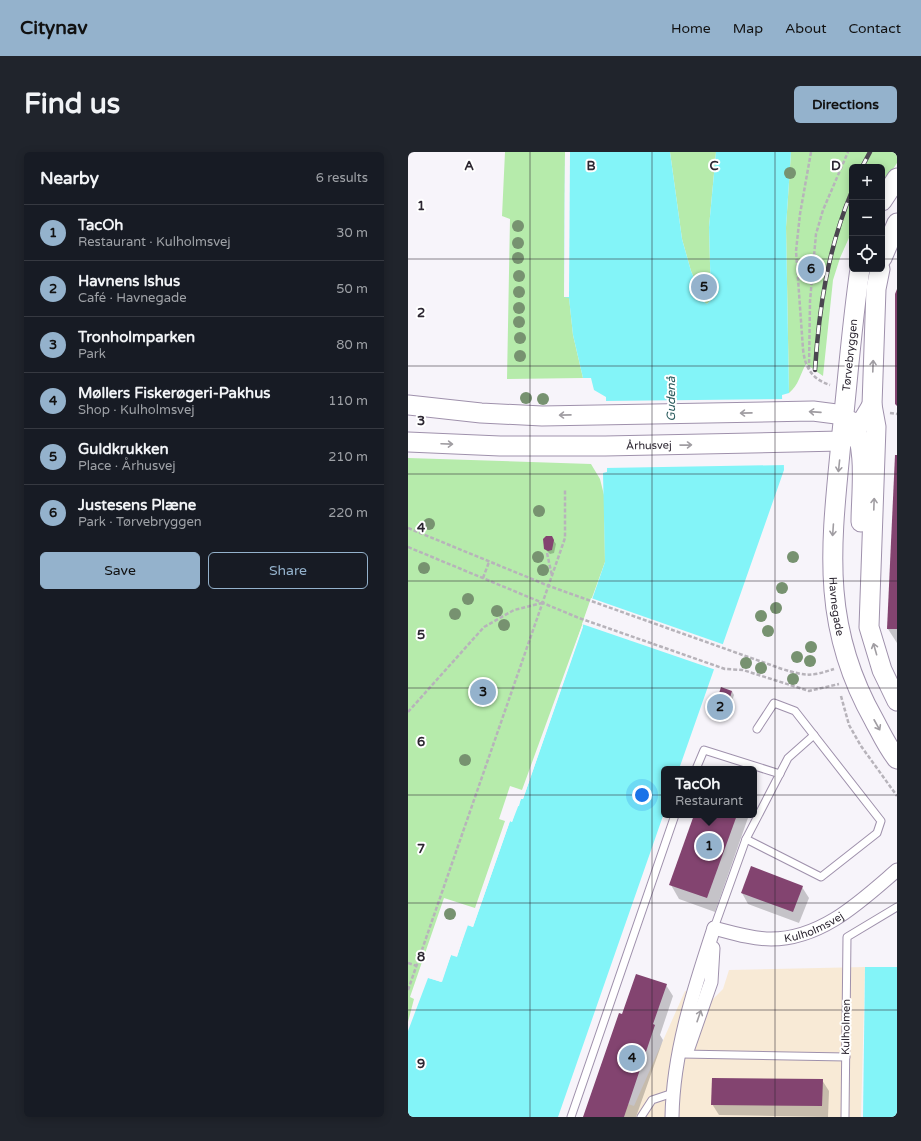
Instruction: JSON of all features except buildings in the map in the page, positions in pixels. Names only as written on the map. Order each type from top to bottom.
[{"type":"main road","points":[[883,200],[897,178]]},
{"type":"main road","points":[[885,251],[897,223]]},
{"type":"main road","name":"Tørvebryggen","points":[[841,442],[860,272]]},
{"type":"main road","name":"Tørvebryggen","points":[[872,405],[876,289],[879,272]]},
{"type":"main road","points":[[408,405],[481,413],[527,415],[813,411],[844,415],[857,429],[861,452],[861,567],[869,627],[882,670],[897,702]]},
{"type":"main road","points":[[841,442],[850,437],[857,429],[872,405]]},
{"type":"main road","points":[[869,627],[876,427],[872,405]]},
{"type":"main road","name":"Århusvej","points":[[408,442],[500,446],[605,446],[841,442]]},
{"type":"main road","name":"Havnegade","points":[[841,442],[833,529],[832,577],[838,624],[848,665],[866,707],[897,760]]},
{"type":"street","name":"Kulholmsvej","points":[[714,928],[749,937],[772,939],[801,935],[824,925],[846,912],[897,870]]},
{"type":"street","points":[[672,1117],[673,1093],[683,1054],[691,997],[714,928]]},
{"type":"lane","points":[[746,839],[821,877],[877,833],[881,821],[795,711],[774,703],[757,729]]},
{"type":"lane","points":[[714,928],[746,839],[788,758],[814,735]]},
{"type":"lane","points":[[697,766],[704,750],[755,766]]},
{"type":"lane","points":[[757,767],[780,774]]},
{"type":"lane","points":[[572,1117],[674,818]]},
{"type":"lane","name":"Kulholmen","points":[[845,1117],[847,937],[897,908]]},
{"type":"lane","points":[[683,1054],[846,1057]]},
{"type":"lane","points":[[641,1117],[652,1100],[673,1093]]},
{"type":"path","points":[[811,152],[800,214],[796,252],[804,364],[820,381]]},
{"type":"path","points":[[809,369],[810,301],[816,234],[822,210],[848,152]]},
{"type":"path","points":[[408,990],[565,538],[565,489]]},
{"type":"path","points":[[408,528],[585,600],[805,676],[815,676],[848,665]]},
{"type":"path","points":[[408,547],[579,618],[725,669],[743,670],[810,691],[838,684],[849,725],[860,746],[897,796]]},
{"type":"path","points":[[548,553],[552,577]]},
{"type":"path","points":[[483,578],[490,562]]},
{"type":"path","points":[[408,712],[484,628],[514,610],[543,603]]},
{"type":"path","points":[[408,962],[417,966]]},
{"type":"shaded area","points":[[865,967],[861,1117],[624,1117],[628,1104],[634,1106],[685,991],[712,1000],[723,989],[729,970]]},
{"type":"green space","points":[[505,152],[565,152],[564,297],[569,297],[573,335],[583,378],[507,379],[510,219],[502,216]]},
{"type":"green space","points":[[670,152],[716,152],[709,227],[711,300],[707,304],[704,302],[691,271],[682,239]]},
{"type":"green space","points":[[791,152],[897,152],[897,163],[885,181],[885,164],[849,164],[849,238],[840,258],[833,280],[823,376],[806,364],[797,383],[789,393],[786,227]]},
{"type":"green space","points":[[408,458],[591,464],[600,479],[604,495],[605,562],[522,790],[510,786],[499,819],[505,821],[475,908],[444,898],[410,997],[414,999],[408,1022]]},
{"type":"water","name":"Gudenå","points":[[565,152],[670,152],[682,239],[691,271],[704,302],[707,304],[711,300],[709,227],[716,152],[791,152],[786,227],[789,393],[782,395],[784,470],[680,766],[661,766],[661,818],[662,818],[558,1117],[408,1117],[408,1031],[428,978],[442,982],[451,955],[457,956],[468,925],[473,927],[510,821],[512,822],[521,798],[523,799],[605,562],[603,473],[607,472],[606,397],[594,390],[591,378],[583,378],[573,335],[569,298],[564,297]]},
{"type":"water","points":[[865,967],[897,967],[897,1117],[863,1117]]},
{"type":"pier","points":[[565,152],[570,152],[569,297],[564,297]]},
{"type":"pier","points":[[784,399],[785,465],[605,468],[604,401]]},
{"type":"pier","points":[[591,598],[725,645],[716,670],[582,624]]},
{"type":"pier","points":[[582,626],[583,627],[523,799],[521,799],[512,822],[510,821],[473,927],[467,925],[457,957],[451,955],[441,982],[426,977],[428,976],[440,980],[449,954],[456,954],[466,924],[472,925],[508,821],[520,797],[522,796]]},
{"type":"railway","points":[[864,164],[870,152]]},
{"type":"railway","points":[[815,370],[819,324],[826,279],[837,234],[849,199]]},
{"type":"place","name":"Justesens Plæne","points":[[811,269]]},
{"type":"place","name":"Guldkrukken","points":[[704,287]]},
{"type":"place","name":"Tronholmparken","points":[[483,692]]},
{"type":"place","name":"Havnens Ishus","points":[[720,707]]},
{"type":"place","name":"TacOh","points":[[709,846]]},
{"type":"place","name":"Møllers Fiskerøgeri-Pakhus","points":[[632,1058]]}]
